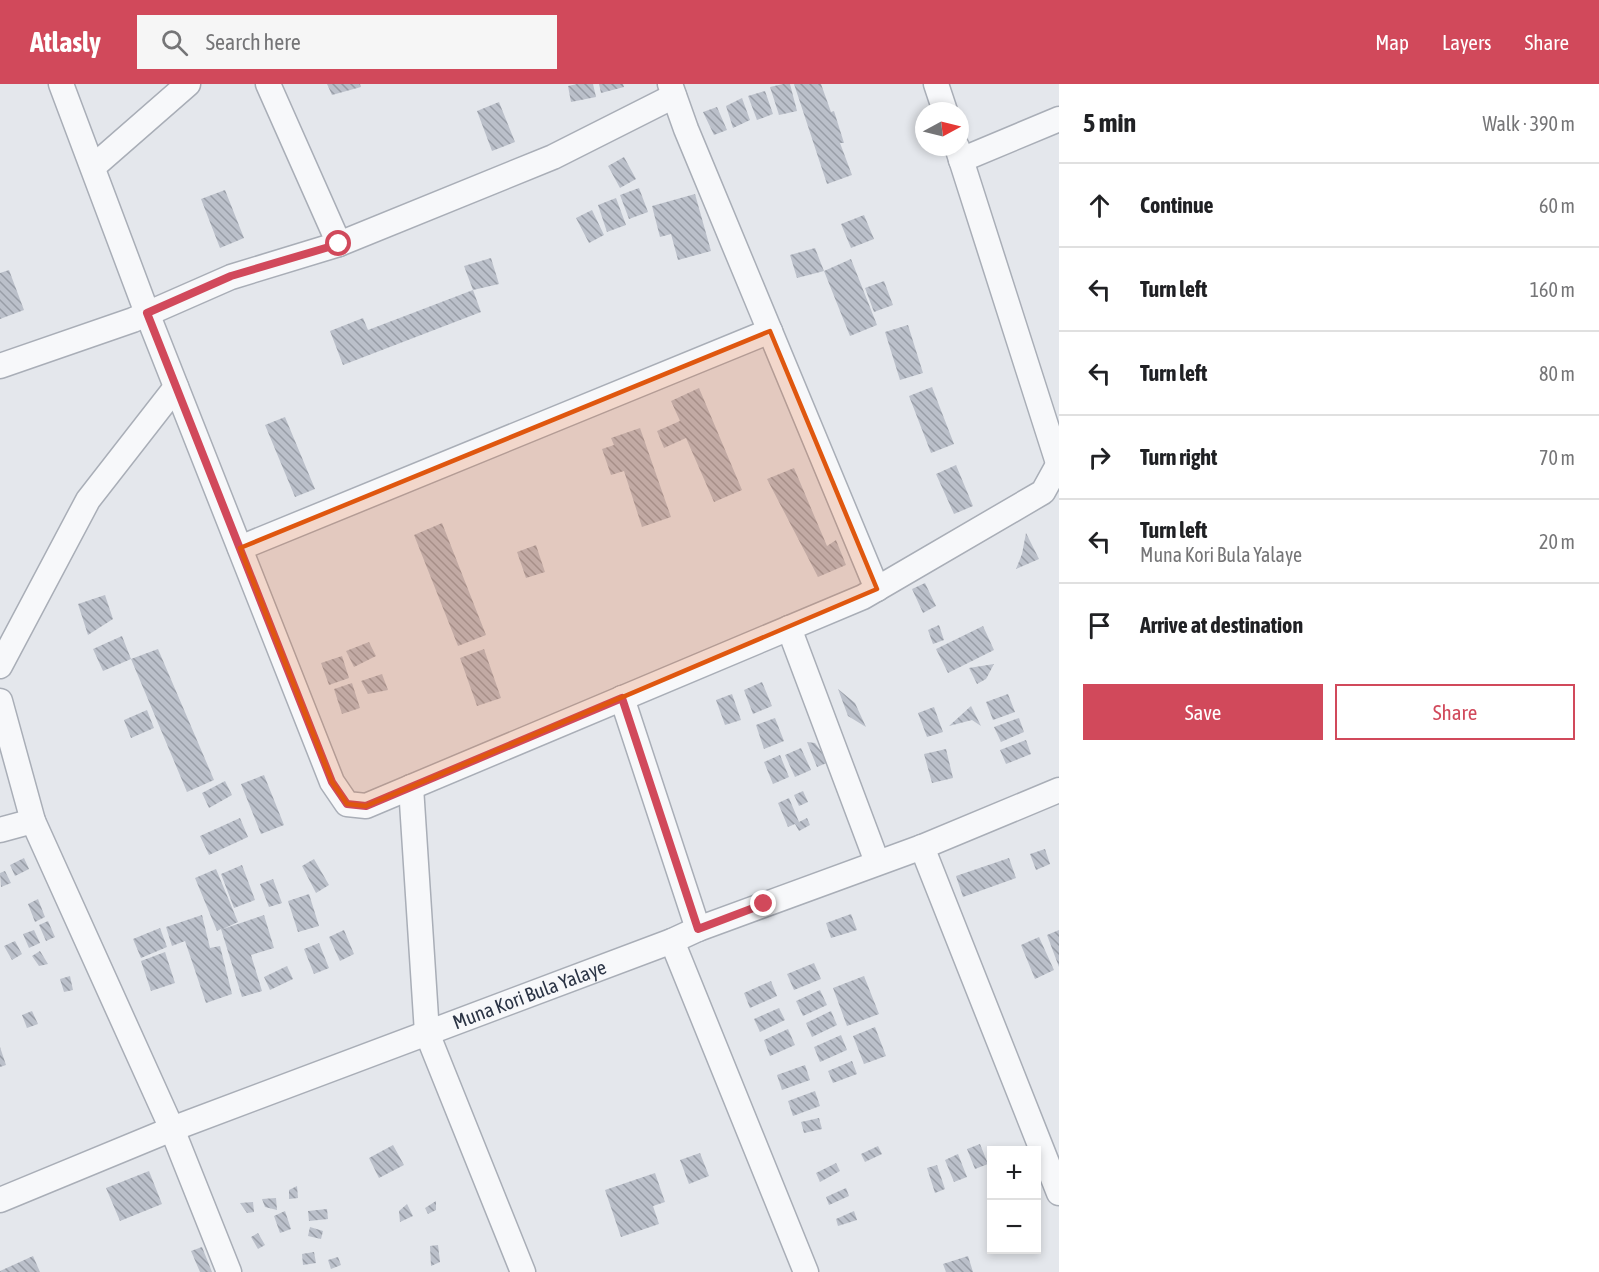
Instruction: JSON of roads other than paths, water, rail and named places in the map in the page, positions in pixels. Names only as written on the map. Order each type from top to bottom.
[{"type":"street","points":[[61,84],[147,313],[332,782],[347,804],[366,806],[789,628],[878,588],[1043,492],[1059,464],[960,156]]},
{"type":"street","points":[[93,167],[188,84]]},
{"type":"street","points":[[268,84],[339,244]]},
{"type":"street","points":[[936,84],[942,102]]},
{"type":"street","points":[[0,366],[147,313],[231,276],[339,244],[553,157],[672,90],[878,588]]},
{"type":"street","points":[[969,150],[1059,119]]},
{"type":"street","points":[[240,548],[770,331]]},
{"type":"street","points":[[0,666],[88,500],[176,387]]},
{"type":"street","points":[[789,628],[877,862]]},
{"type":"street","points":[[622,698],[698,929]]},
{"type":"street","points":[[0,701],[33,821],[172,1129],[229,1272]]},
{"type":"street","points":[[411,787],[427,1033],[523,1272]]},
{"type":"street","name":"Muna Kori Bula Yalaye","points":[[0,1200],[172,1129],[672,941],[698,929],[922,847],[1059,790]]},
{"type":"street","points":[[0,830],[33,821]]},
{"type":"street","points":[[922,847],[1059,1193]]},
{"type":"street","points":[[672,941],[806,1272]]}]
